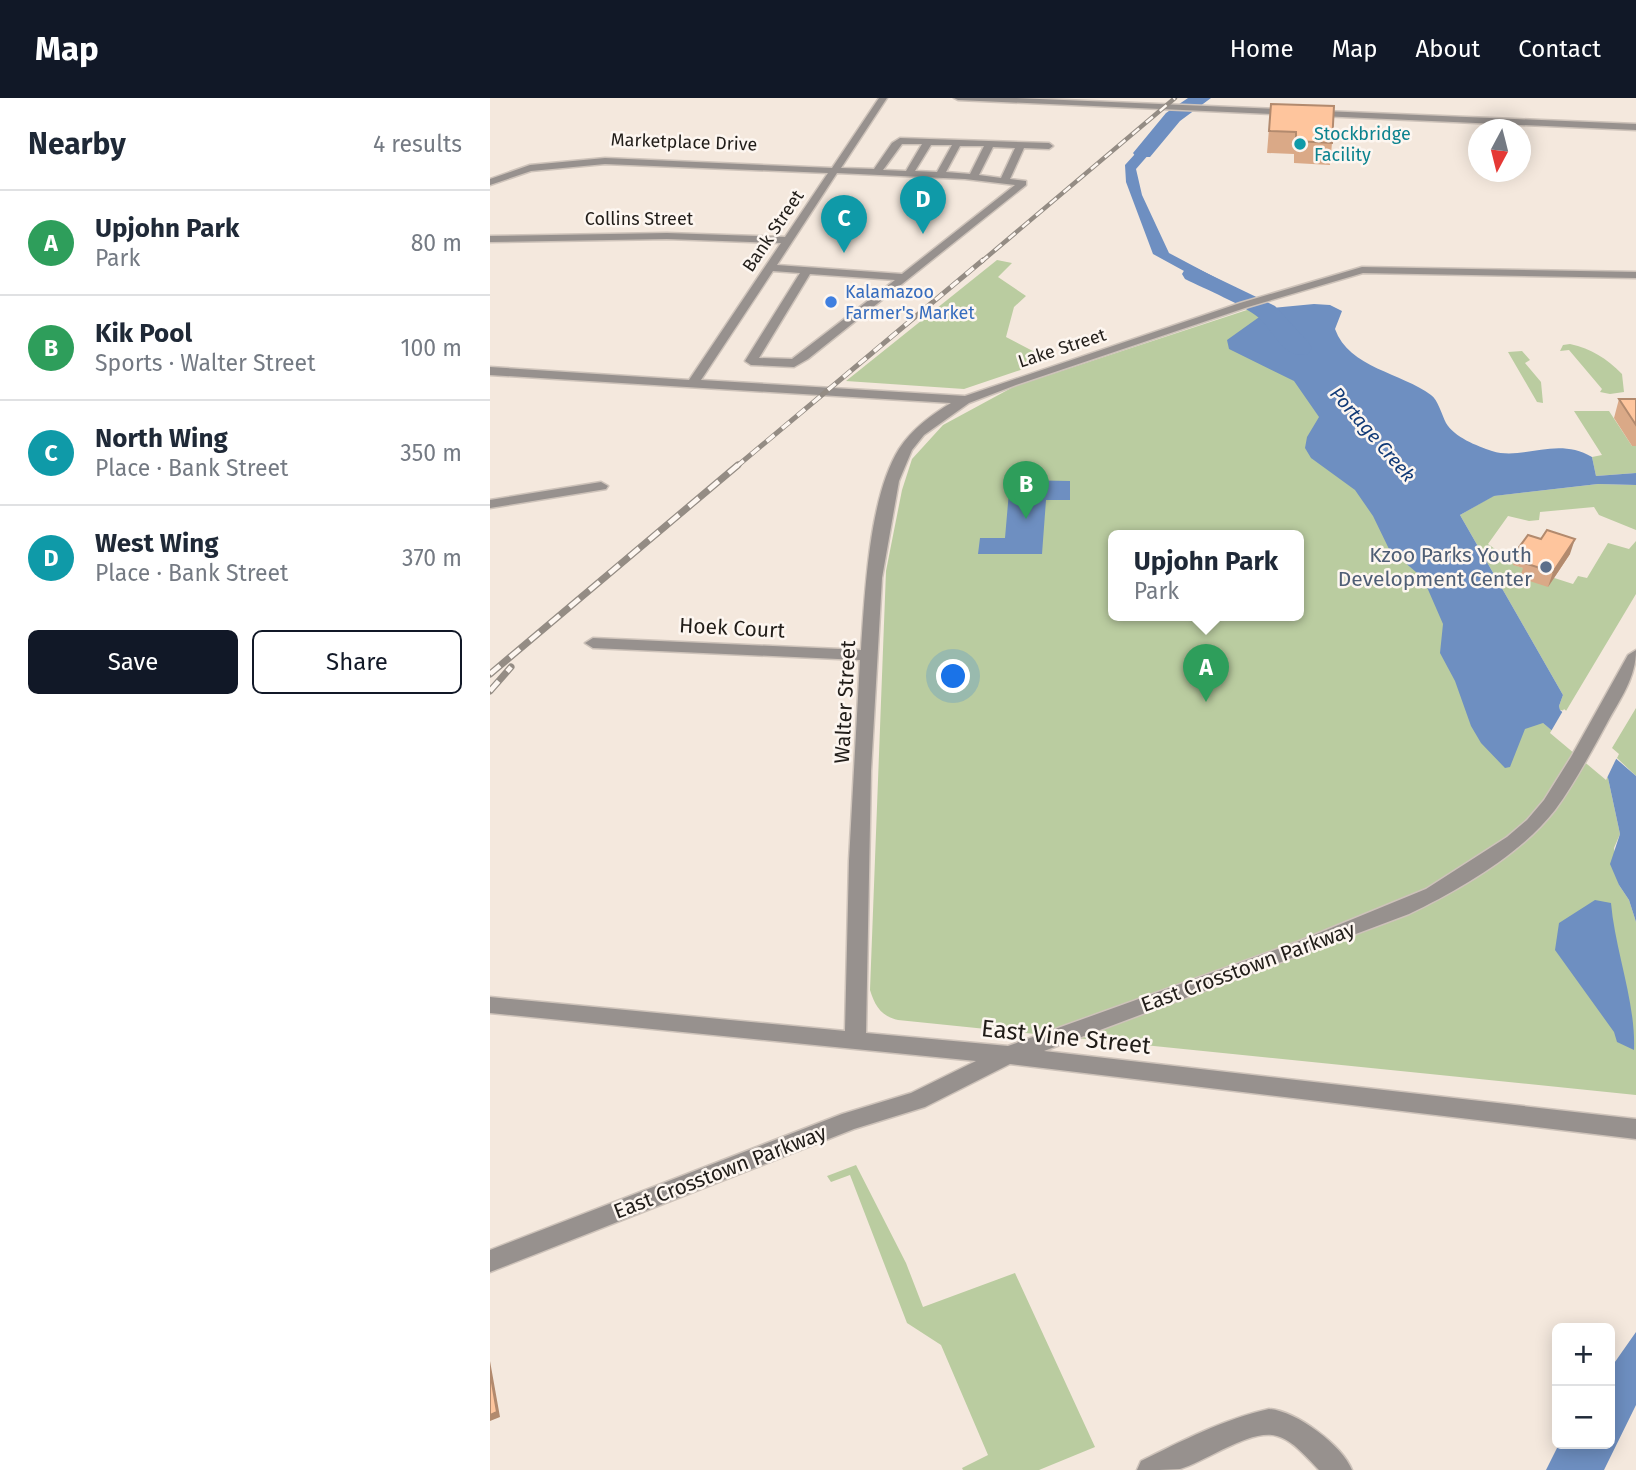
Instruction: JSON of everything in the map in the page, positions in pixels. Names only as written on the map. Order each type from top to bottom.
[{"type":"street","name":"Bank Street","points":[[694,383],[883,98]]},
{"type":"street","points":[[958,98],[1083,101],[1636,127]]},
{"type":"street","points":[[876,173],[900,141],[1049,146]]},
{"type":"street","points":[[909,174],[929,141]]},
{"type":"street","points":[[940,175],[958,142]]},
{"type":"street","points":[[973,177],[990,143]]},
{"type":"street","points":[[807,270],[751,361],[794,363],[1023,183],[1005,180],[1021,145]]},
{"type":"street","name":"Marketplace Drive","points":[[490,182],[530,168],[623,161],[837,168],[876,173],[1005,180]]},
{"type":"street","name":"Collins Street","points":[[490,239],[667,236],[788,240]]},
{"type":"street","points":[[769,268],[904,277]]},
{"type":"street","name":"Lake Street","points":[[490,371],[966,400],[1012,382],[1337,276],[1385,268],[1636,275]]},
{"type":"street","name":"Walter Street","points":[[855,1042],[860,816],[873,578],[893,475],[917,434],[939,415],[966,400]]},
{"type":"street","points":[[490,504],[601,486]]},
{"type":"street","name":"Hoek Court","points":[[593,643],[868,655]]},
{"type":"street","name":"East Crosstown Parkway","points":[[490,1261],[850,1121],[917,1100],[1007,1055],[1304,947],[1433,894],[1513,842],[1550,804],[1593,733],[1629,681],[1636,655]]},
{"type":"street","name":"East Vine Street","points":[[490,1005],[1007,1055],[1636,1129]]},
{"type":"street","points":[[1150,1470],[1243,1429],[1269,1421],[1292,1430],[1339,1470]]},
{"type":"green space","points":[[997,260],[1012,263],[998,277],[1026,296],[1014,307],[1006,337],[1050,360],[964,389],[846,381]]},
{"type":"green space","points":[[1250,309],[1260,311],[1296,359],[1542,722],[1608,778],[1620,834],[1614,848],[1619,885],[1629,900],[1636,922],[1636,1095],[898,1020],[887,1016],[874,1001],[870,990],[886,571],[902,490],[912,459],[943,425],[1015,386]]},
{"type":"green space","points":[[1570,344],[1592,351],[1616,368],[1622,374],[1624,392],[1600,392],[1602,389],[1569,350],[1560,351],[1563,345]]},
{"type":"green space","points":[[1522,351],[1530,360],[1525,363],[1541,382],[1543,403],[1537,402],[1508,352]]},
{"type":"green space","points":[[1574,411],[1609,411],[1632,446],[1636,446],[1636,473],[1596,476],[1592,457],[1602,455]]},
{"type":"green space","points":[[1598,484],[1636,485],[1636,530],[1599,515],[1594,507],[1540,512],[1539,520],[1529,521],[1508,516],[1488,544],[1514,565],[1573,584],[1578,576],[1587,578],[1608,543],[1629,549],[1636,541],[1636,594],[1566,711],[1560,710],[1559,706],[1563,695],[1460,515],[1493,496]]},
{"type":"green space","points":[[1636,708],[1636,776],[1617,758],[1619,754],[1612,748]]},
{"type":"green space","points":[[856,1165],[906,1263],[923,1307],[1015,1273],[1095,1447],[1039,1470],[963,1470],[962,1468],[988,1455],[941,1345],[907,1323],[850,1175],[831,1182],[827,1176]]},
{"type":"water","points":[[1176,113],[1185,113],[1136,169],[1142,195],[1169,253],[1250,296],[1237,300],[1153,254],[1126,182],[1125,165],[1155,132],[1155,127]]},
{"type":"water","points":[[1330,305],[1342,311],[1335,329],[1352,353],[1431,395],[1446,423],[1454,433],[1466,440],[1504,453],[1553,449],[1579,451],[1592,457],[1596,476],[1636,473],[1636,485],[1598,484],[1494,496],[1460,515],[1563,695],[1560,710],[1636,776],[1636,922],[1629,900],[1610,864],[1620,834],[1608,778],[1543,723],[1525,729],[1510,767],[1505,768],[1481,743],[1440,653],[1443,624],[1423,578],[1389,549],[1373,516],[1355,490],[1311,458],[1305,448],[1307,437],[1319,417],[1294,381],[1229,349],[1227,340],[1262,315],[1256,310],[1269,306],[1272,308]]},
{"type":"water","points":[[1010,480],[1070,481],[1070,500],[1046,500],[1042,554],[978,554],[980,538],[1005,538]]},
{"type":"water","points":[[1595,900],[1611,903],[1632,1014],[1634,1050],[1617,1042],[1614,1032],[1555,950],[1559,923]]},
{"type":"water","points":[[1636,1332],[1636,1405],[1615,1448],[1615,1386],[1615,1362]]},
{"type":"water","points":[[1556,1449],[1614,1449],[1604,1470],[1546,1470]]},
{"type":"pier","points":[[1564,709],[1618,755],[1606,780],[1550,733]]},
{"type":"building","points":[[1271,104],[1334,106],[1332,143],[1296,141],[1296,132],[1269,131]]},
{"type":"building","points":[[1619,399],[1636,399],[1636,425]]},
{"type":"building","points":[[1547,530],[1575,539],[1553,572],[1524,563],[1530,554],[1517,550],[1528,535],[1541,539]]},
{"type":"building","points":[[490,1371],[497,1412],[490,1415]]},
{"type":"waterway","name":"Portage Creek","points":[[1143,153],[1173,117],[1201,98]]},
{"type":"waterway","name":"Portage Creek","points":[[1194,274],[1266,311],[1299,348]]},
{"type":"railway","points":[[981,262],[1175,98]]},
{"type":"railway","points":[[736,467],[983,260]]},
{"type":"railway","points":[[490,674],[738,465]]},
{"type":"railway","points":[[490,691],[511,667]]},
{"type":"place","name":"Stockbridge Facility","points":[[1300,144]]},
{"type":"place","name":"West Wing","points":[[923,234]]},
{"type":"place","name":"North Wing","points":[[844,253]]},
{"type":"place","name":"Kalamazoo Farmer's Market","points":[[831,302]]},
{"type":"place","name":"Kik Pool","points":[[1026,519]]},
{"type":"place","name":"Kzoo Parks Youth Development Center","points":[[1546,567]]},
{"type":"place","name":"Upjohn Park","points":[[1206,702]]}]
